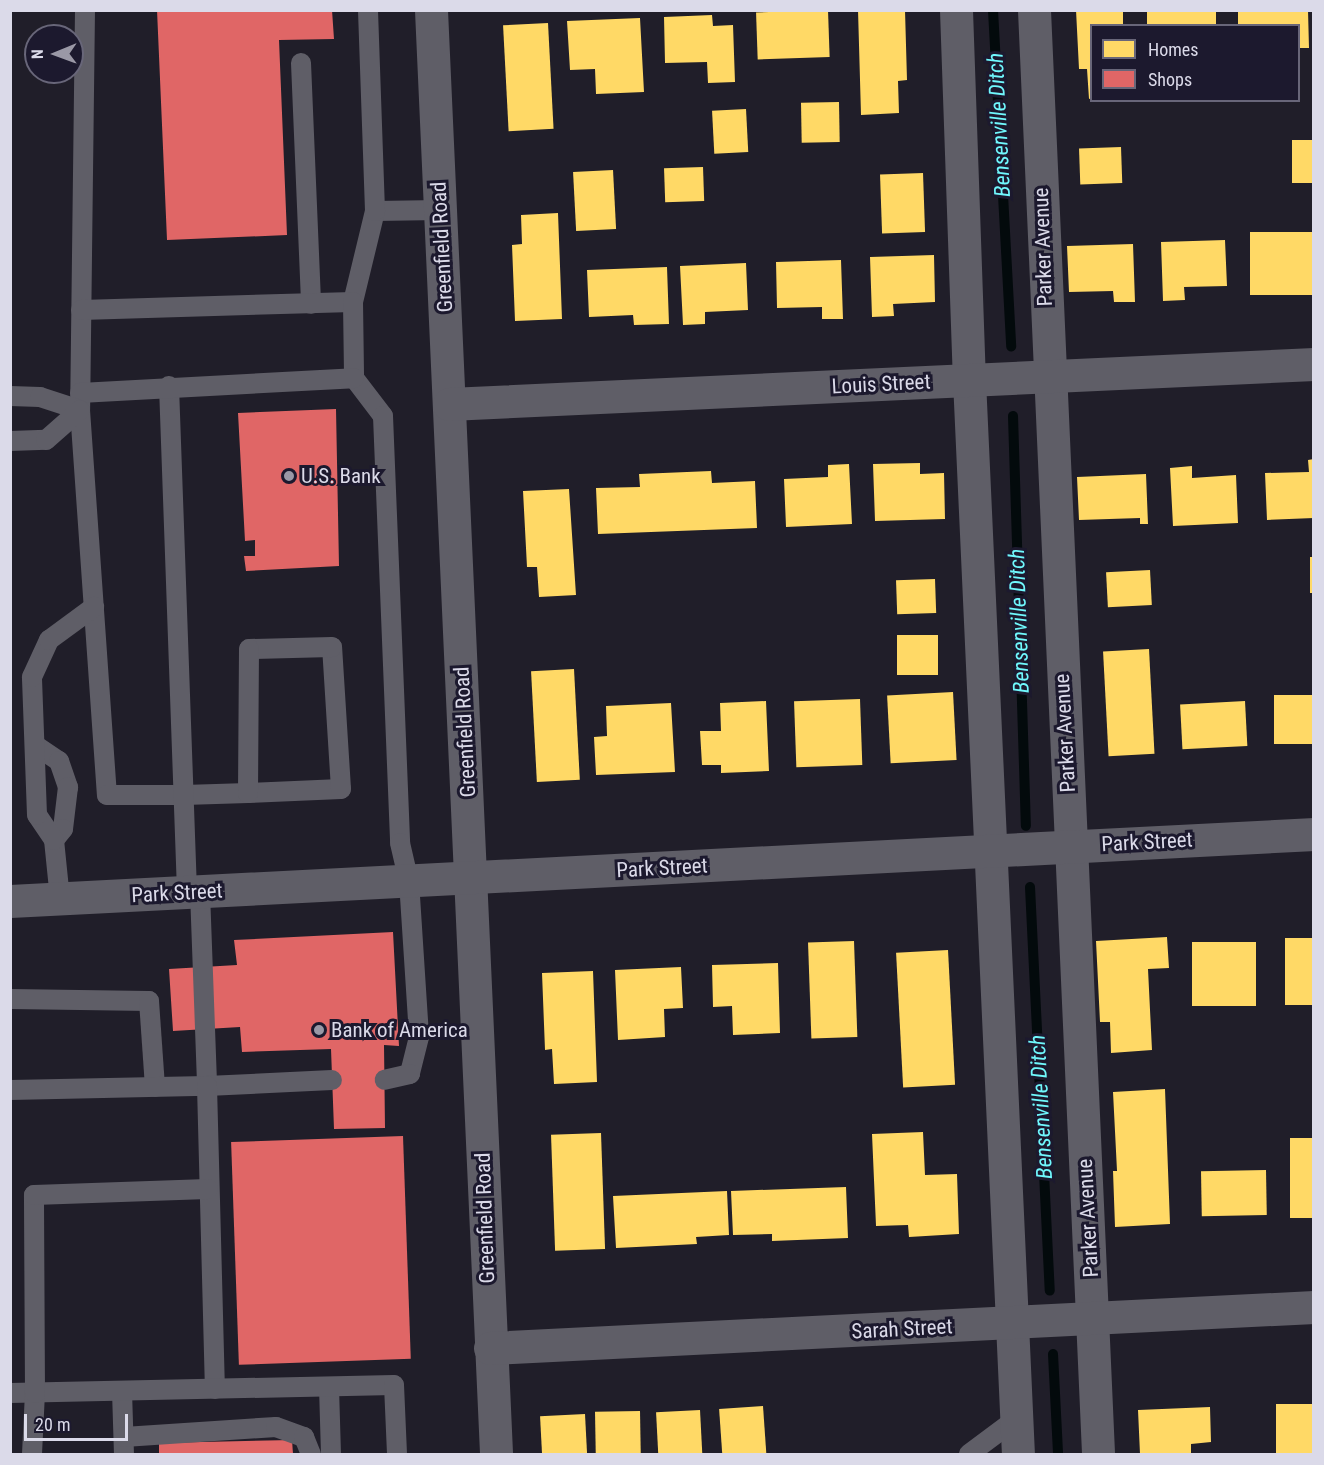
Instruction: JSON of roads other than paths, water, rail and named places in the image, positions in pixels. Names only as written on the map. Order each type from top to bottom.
[{"type":"street","name":"Greenfield Road","points":[[431,10],[472,878],[496,1455]]},
{"type":"street","points":[[956,10],[969,380],[1018,1455]]},
{"type":"street","name":"Parker Avenue","points":[[1034,10],[1048,376],[1098,1455]]},
{"type":"street","name":"Louis Street","points":[[449,404],[1314,364]]},
{"type":"street","name":"Park Street","points":[[10,901],[1314,834]]},
{"type":"street","name":"Sarah Street","points":[[490,1348],[1012,1324],[1314,1307]]},
{"type":"lane","points":[[85,10],[80,401],[107,795],[184,795],[248,793],[340,789],[332,647],[249,649],[248,793]]},
{"type":"lane","points":[[368,10],[375,211],[353,302],[354,378],[383,416],[400,843],[408,881],[419,1037],[410,1074],[384,1080]]},
{"type":"lane","points":[[301,63],[311,304]]},
{"type":"lane","points":[[375,211],[440,210]]},
{"type":"lane","points":[[81,310],[353,302]]},
{"type":"lane","points":[[10,396],[80,401],[169,386],[354,378]]},
{"type":"lane","points":[[169,386],[184,795],[194,892],[207,1086],[215,1389]]},
{"type":"lane","points":[[10,441],[46,440],[80,401]]},
{"type":"lane","points":[[60,899],[54,840],[37,815],[32,677],[49,640],[94,607]]},
{"type":"lane","points":[[35,745],[58,761],[68,787],[63,829],[54,840]]},
{"type":"lane","points":[[10,999],[148,1001],[155,1087]]},
{"type":"lane","points":[[10,1090],[207,1086],[332,1080]]},
{"type":"lane","points":[[32,1455],[35,1393],[34,1196],[208,1189]]},
{"type":"lane","points":[[10,1393],[394,1385],[396,1455]]},
{"type":"lane","points":[[329,1387],[331,1455]]},
{"type":"lane","points":[[122,1391],[124,1446],[276,1427],[304,1437],[311,1455]]},
{"type":"lane","points":[[969,1455],[1016,1419]]},
{"type":"waterway","name":"Bensenville Ditch","points":[[993,10],[1011,347]]},
{"type":"waterway","name":"Bensenville Ditch","points":[[1013,416],[1026,826]]},
{"type":"waterway","name":"Bensenville Ditch","points":[[1030,887],[1050,1291]]},
{"type":"waterway","name":"Bensenville Ditch","points":[[1053,1354],[1058,1454]]},
{"type":"place","name":"U.S. Bank","points":[[289,476]]},
{"type":"place","name":"Bank of America","points":[[319,1030]]}]
